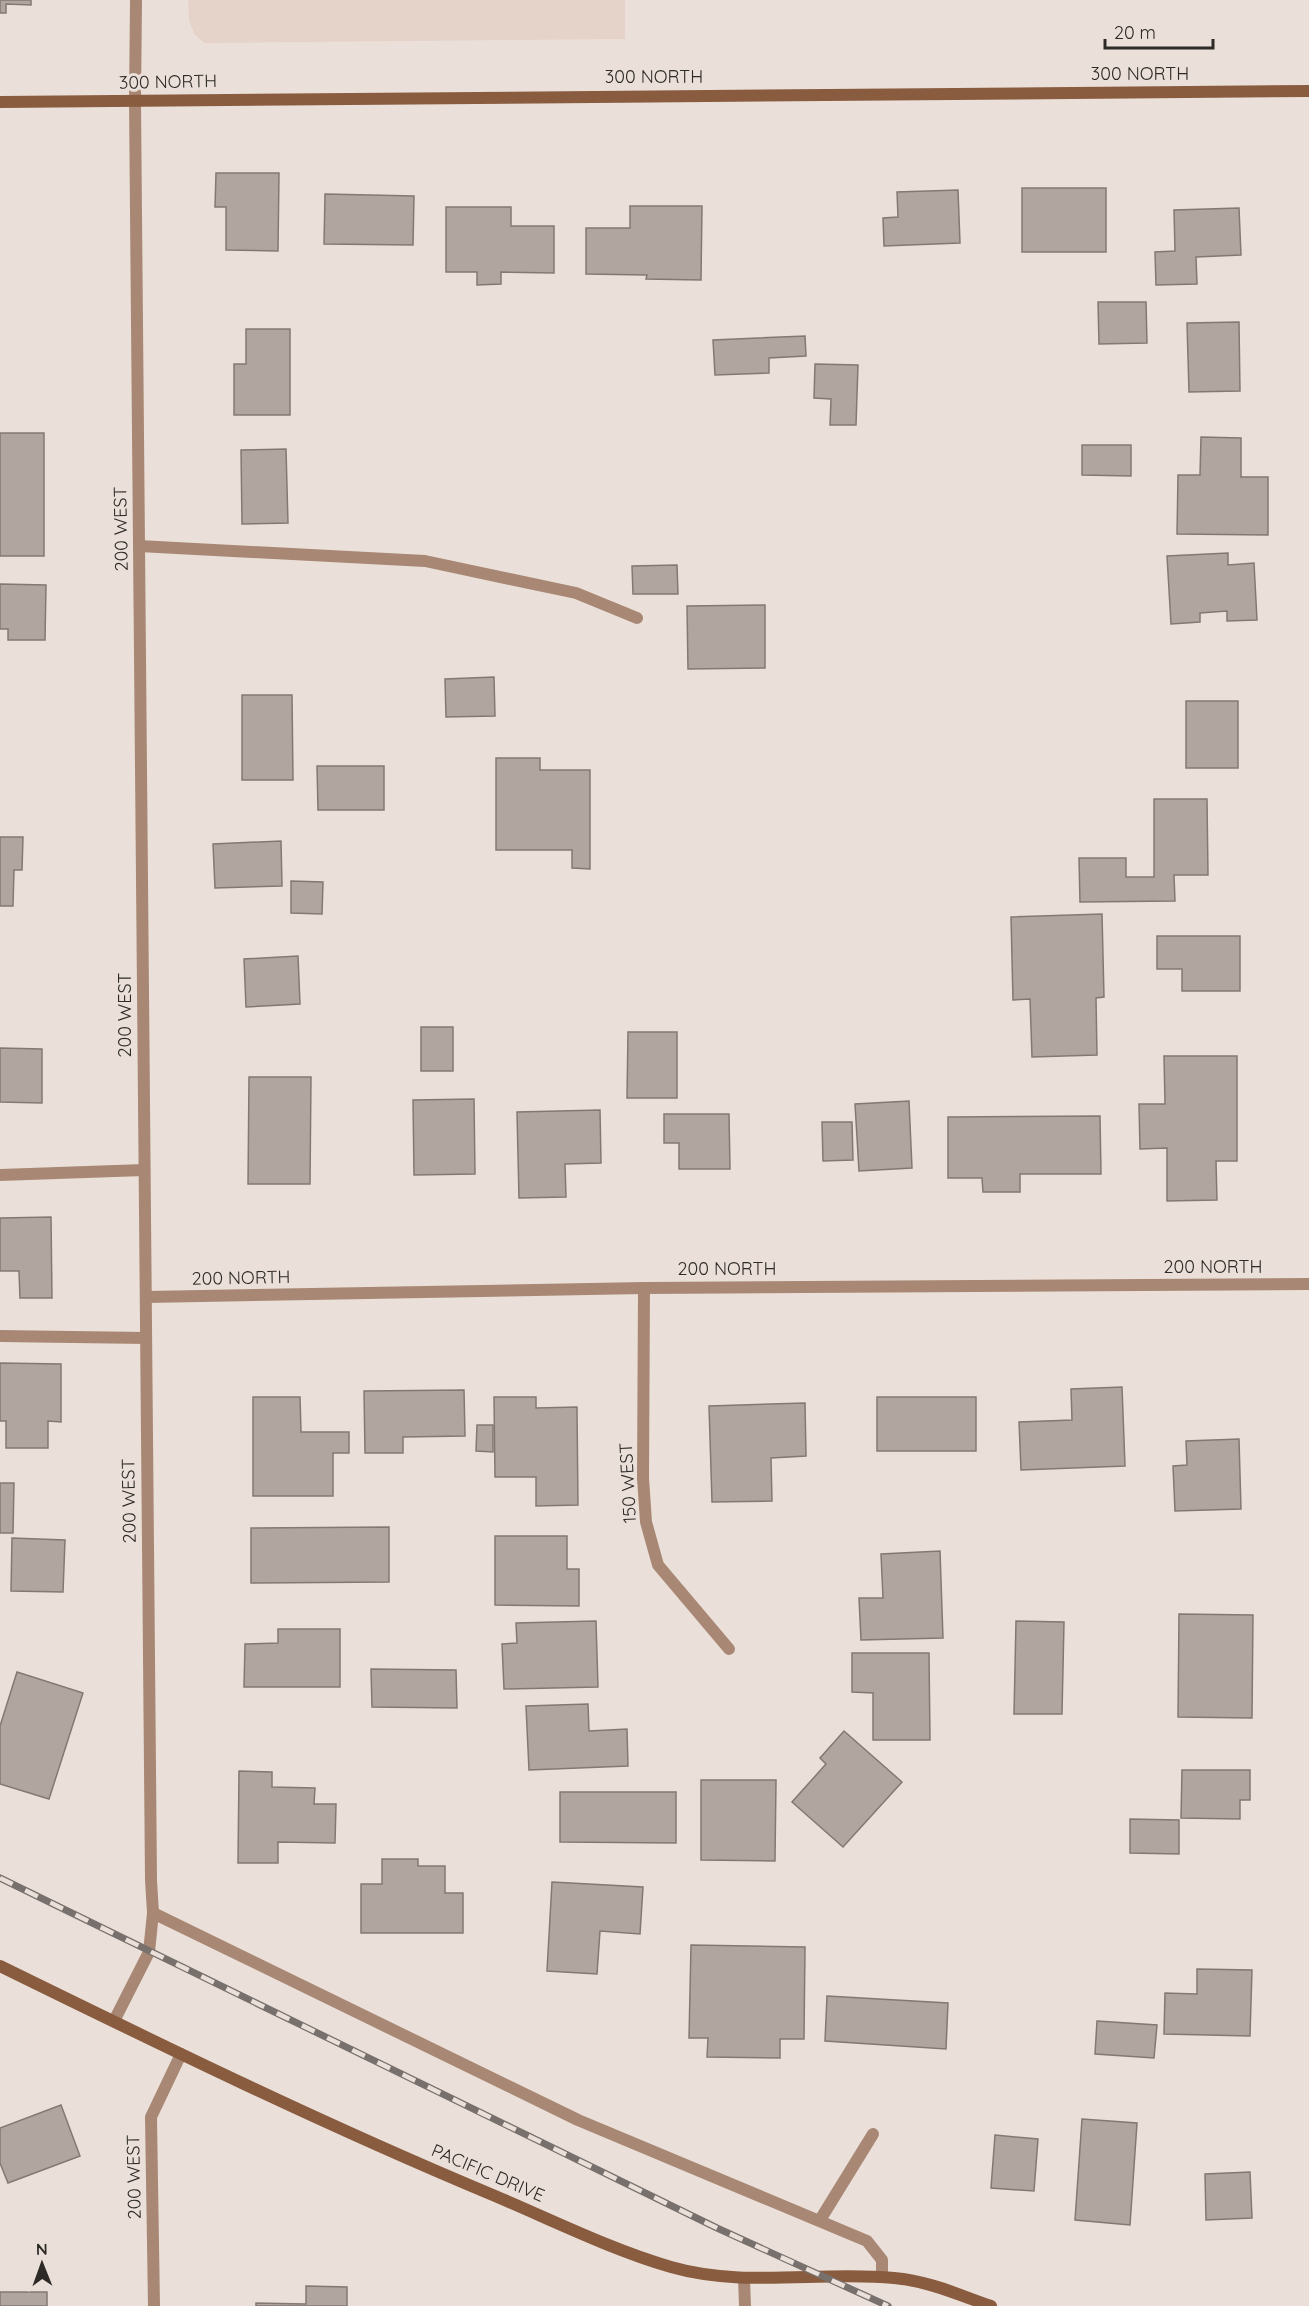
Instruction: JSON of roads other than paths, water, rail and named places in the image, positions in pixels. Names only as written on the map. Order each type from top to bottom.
[{"type":"street","name":"200 WEST","points":[[114,2021],[149,1952],[153,1913],[144,1170],[136,0]]},
{"type":"street","name":"300 NORTH","points":[[0,102],[1309,91]]},
{"type":"street","points":[[139,546],[425,561],[576,593],[637,618]]},
{"type":"street","points":[[0,1175],[144,1170]]},
{"type":"street","name":"200 NORTH","points":[[146,1297],[644,1288],[1309,1284]]},
{"type":"street","name":"150 WEST","points":[[644,1288],[643,1478],[646,1522],[658,1565],[729,1649]]},
{"type":"street","points":[[0,1336],[146,1338]]},
{"type":"street","points":[[153,1913],[578,2120],[867,2241],[882,2260],[882,2277]]},
{"type":"street","name":"PACIFIC DRIVE","points":[[0,1966],[389,2152],[671,2267],[709,2275],[744,2278],[882,2277],[933,2284],[991,2306]]},
{"type":"street","name":"200 WEST","points":[[154,2306],[151,2117],[181,2054]]},
{"type":"street","points":[[820,2220],[873,2134]]},
{"type":"street","points":[[744,2278],[745,2306]]},
{"type":"railway","points":[[0,1878],[717,2228],[888,2306]]}]
